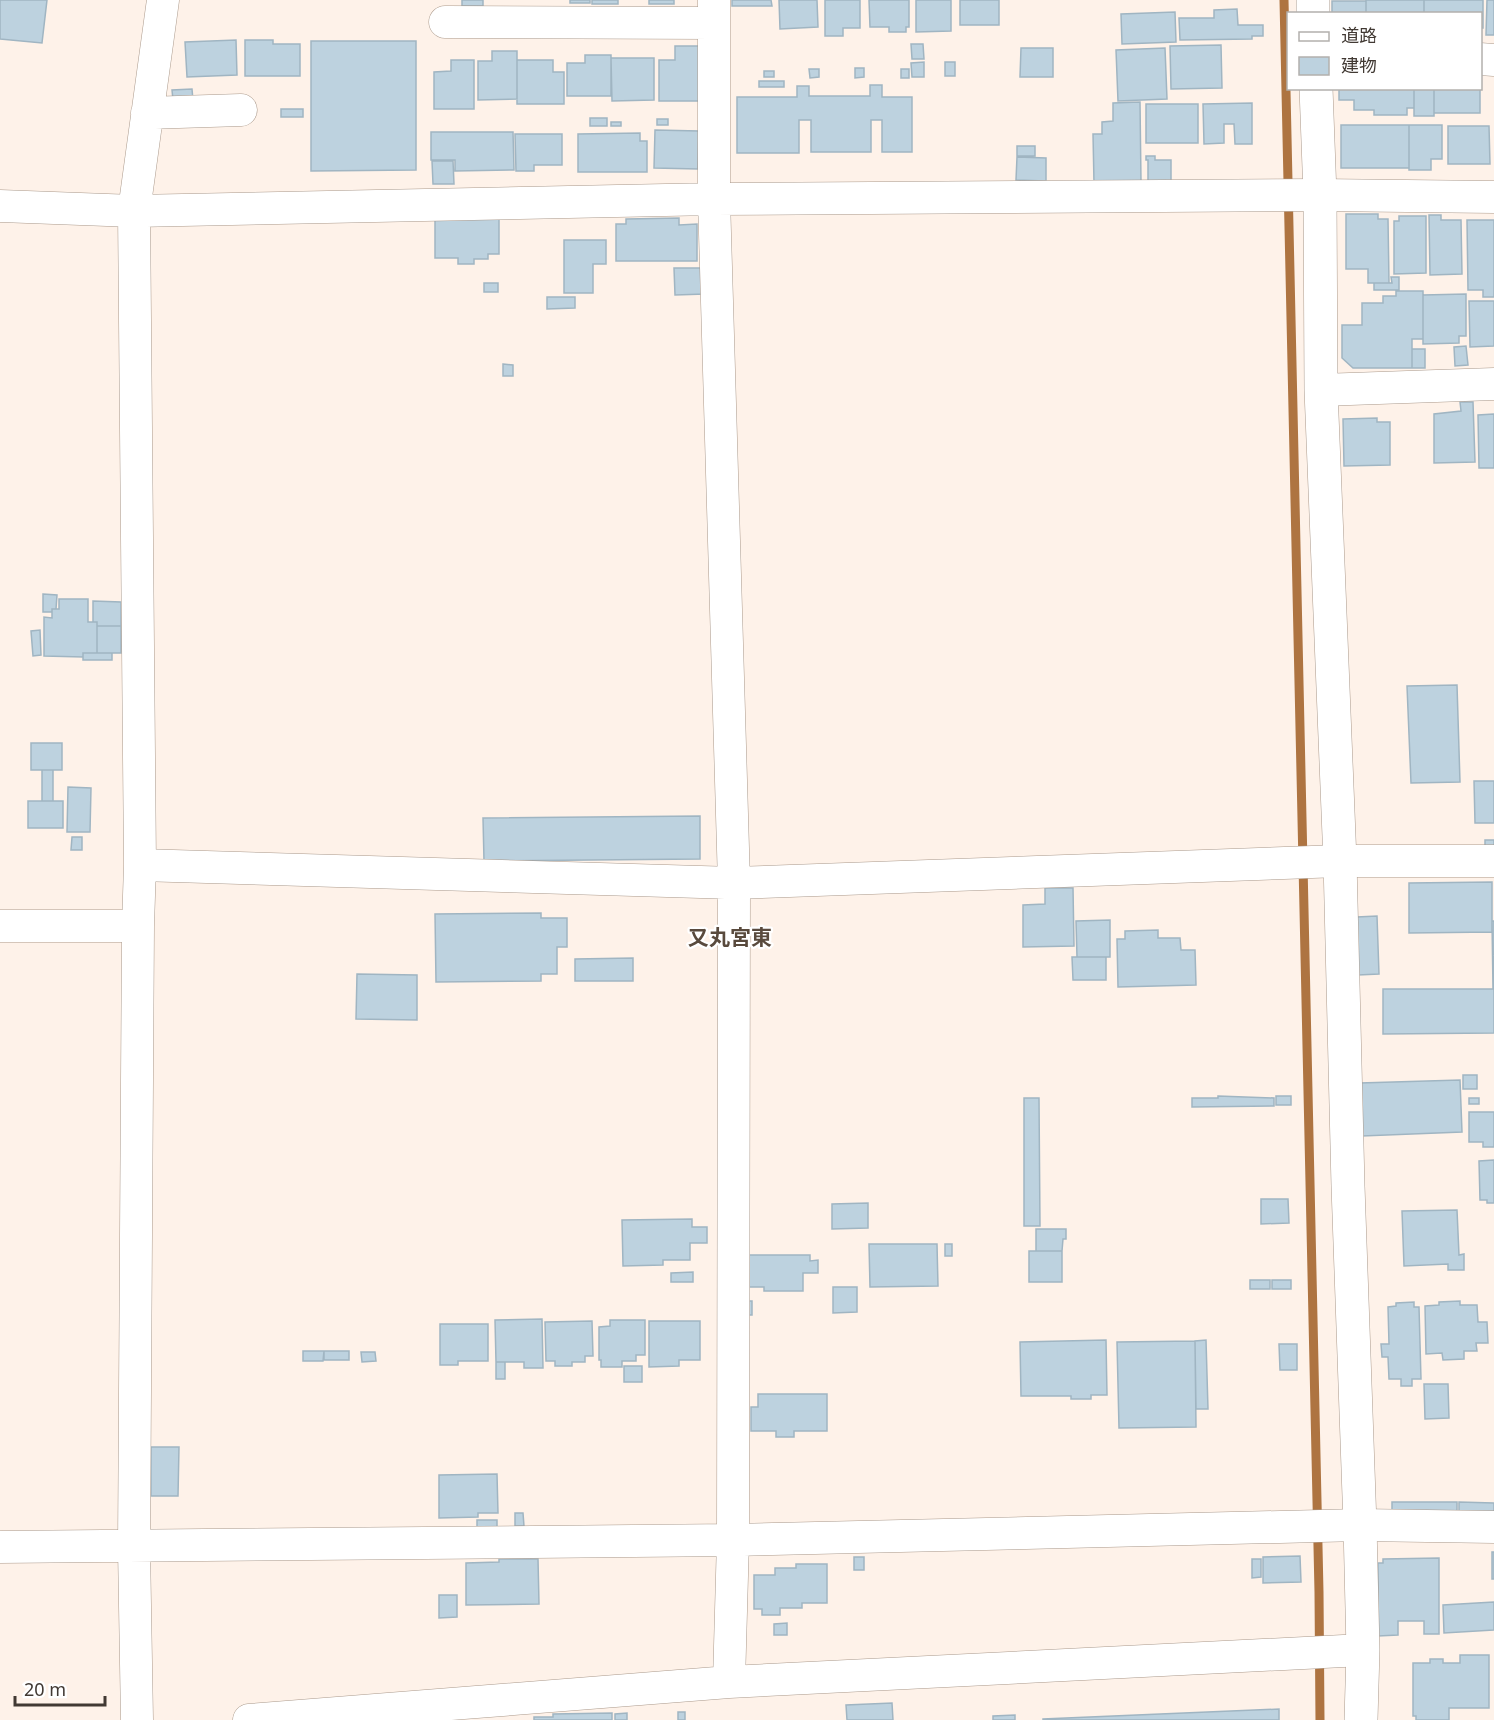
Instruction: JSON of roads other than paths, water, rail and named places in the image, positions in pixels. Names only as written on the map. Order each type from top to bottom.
[{"type":"street","points":[[137,1720],[134,1548],[140,865],[134,211],[163,0]]},
{"type":"street","points":[[445,22],[714,11],[714,199],[734,883],[733,1540],[729,1682]]},
{"type":"street","points":[[1316,90],[1320,195],[1321,390],[1340,861],[1348,1198],[1360,1526],[1363,1650],[1361,1720]]},
{"type":"street","points":[[147,113],[241,110]]},
{"type":"street","points":[[0,206],[134,211],[714,199],[1320,195],[1494,197]]},
{"type":"street","points":[[1321,390],[1494,384]]},
{"type":"street","points":[[140,865],[734,883],[1340,861],[1494,861]]},
{"type":"street","points":[[0,926],[138,926]]},
{"type":"street","points":[[0,1547],[134,1548],[733,1540],[1360,1526],[1494,1527]]},
{"type":"street","points":[[249,1720],[729,1682],[1363,1650]]},
{"type":"waterway","points":[[1284,0],[1320,1720]]},
{"type":"district","name":"又丸宮東","points":[[730,937]]}]
